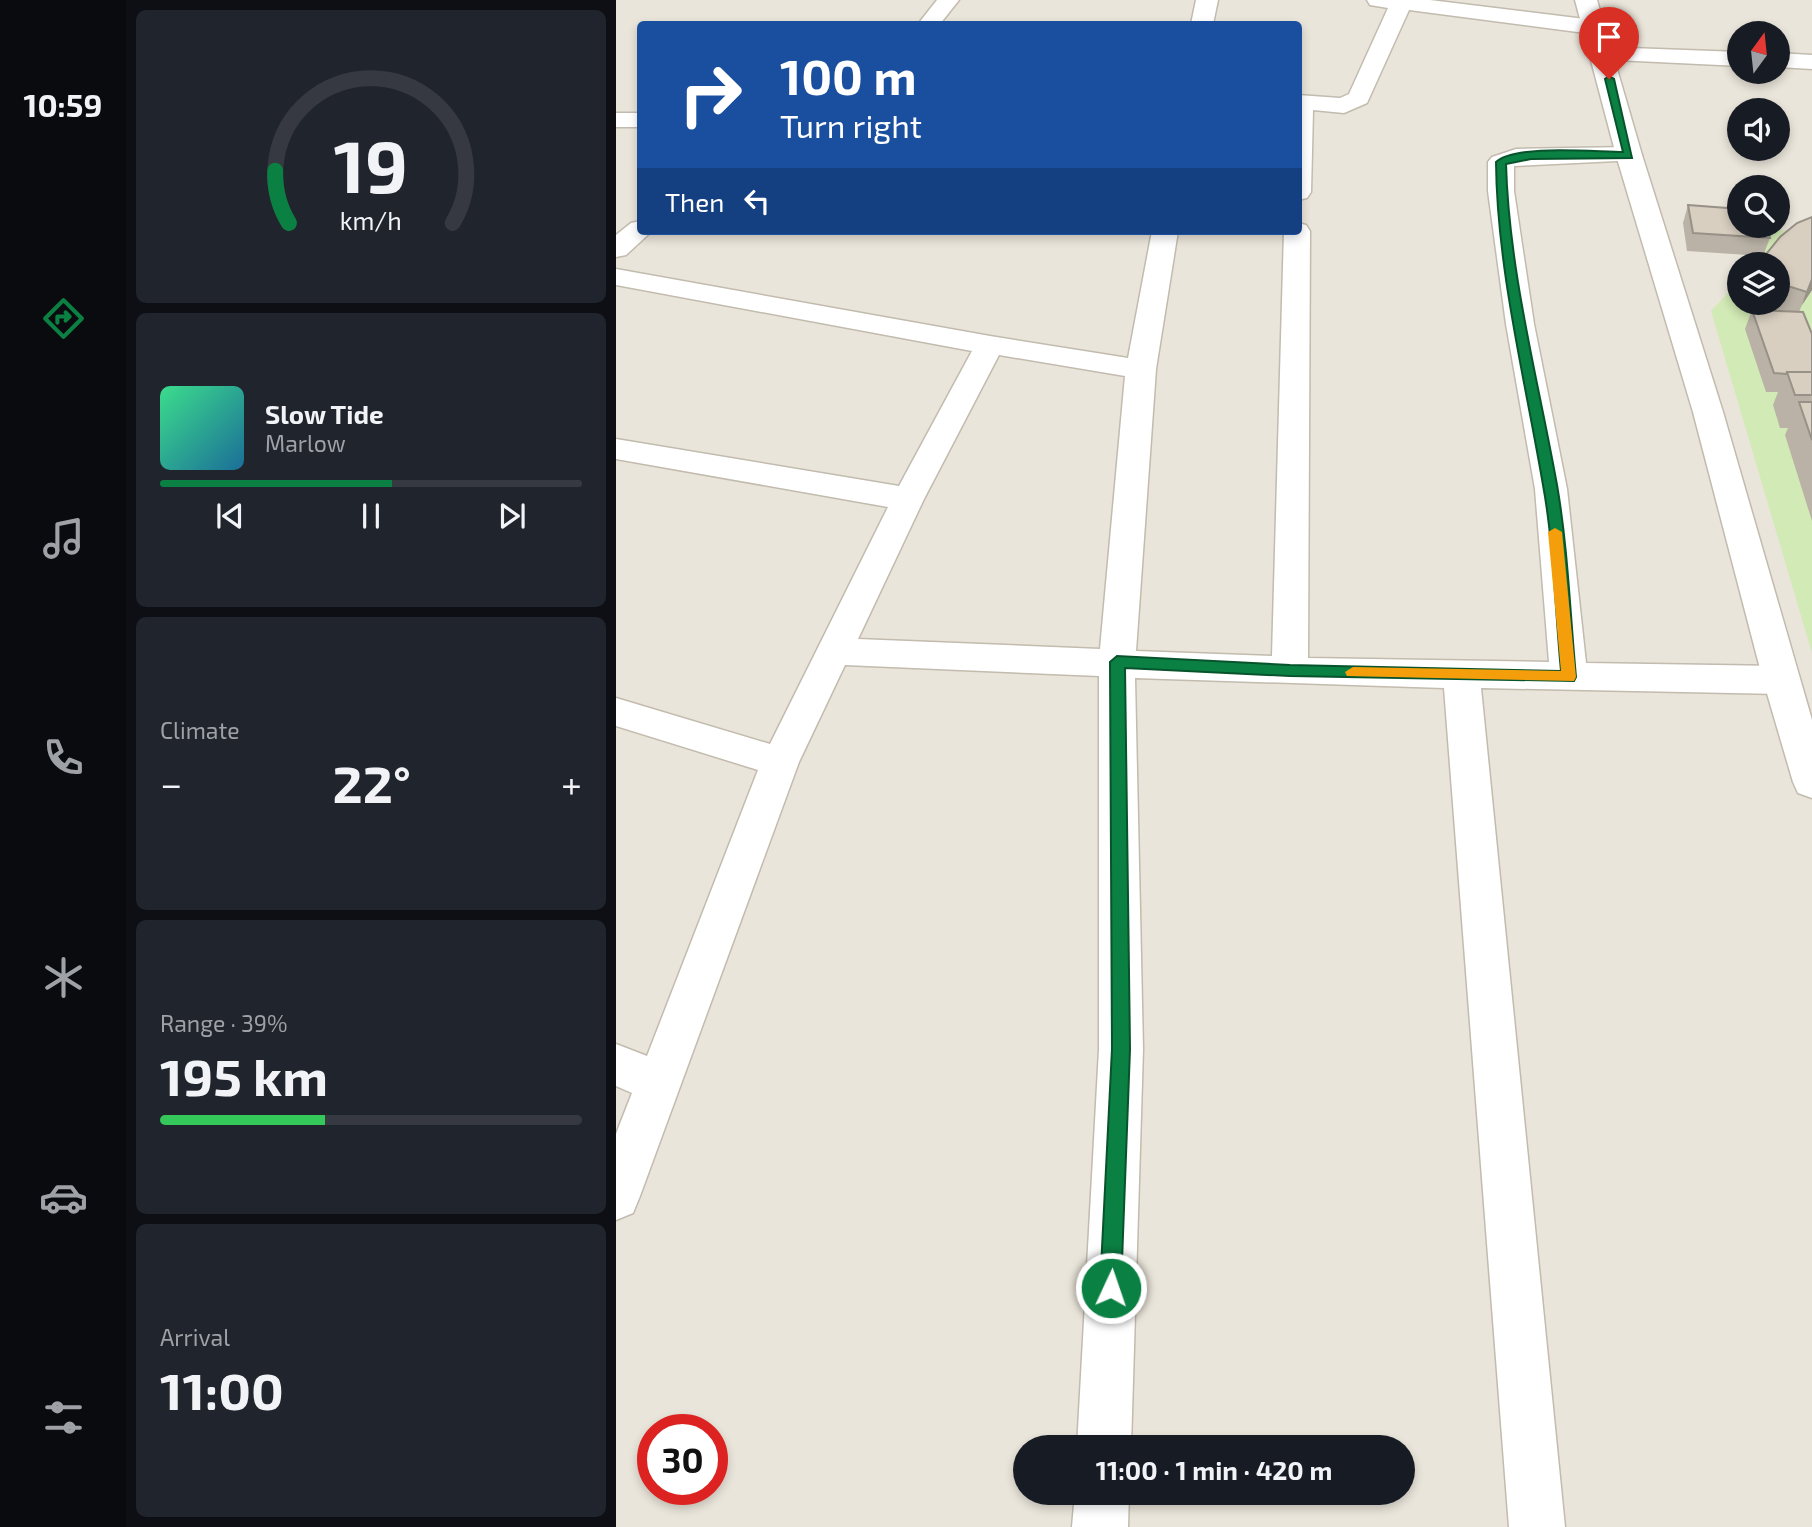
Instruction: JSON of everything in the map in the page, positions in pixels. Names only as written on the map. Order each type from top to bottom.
[{"type":"street","points":[[931,21],[948,0]]},
{"type":"street","points":[[1203,21],[1207,0]]},
{"type":"street","points":[[1302,102],[1344,106],[1359,98],[1404,2],[1594,27],[1727,56]]},
{"type":"street","points":[[1594,27],[1629,155],[1708,412],[1781,680],[1812,782]]},
{"type":"street","points":[[1790,61],[1812,62]]},
{"type":"street","points":[[616,120],[637,120]]},
{"type":"street","points":[[1569,677],[1550,489],[1520,324],[1501,191],[1501,162],[1509,158],[1531,156],[1629,155]]},
{"type":"street","points":[[616,249],[637,232]]},
{"type":"street","points":[[1105,1435],[1121,1049],[1117,662],[1141,369],[1164,235]]},
{"type":"street","points":[[1290,671],[1297,235]]},
{"type":"street","points":[[616,277],[990,345],[1141,369]]},
{"type":"street","points":[[616,1196],[780,762],[908,499],[990,345]]},
{"type":"street","points":[[616,450],[908,499]]},
{"type":"street","points":[[834,652],[1290,671],[1781,680]]},
{"type":"street","points":[[1461,675],[1536,1527]]},
{"type":"street","points":[[616,712],[780,762]]},
{"type":"street","points":[[616,1065],[658,1082]]},
{"type":"street","points":[[1100,1527],[1101,1505]]},
{"type":"shaded area","points":[[616,0],[1812,0],[1812,1527],[616,1527]]},
{"type":"green space","points":[[1790,231],[1812,233],[1812,653],[1711,311],[1727,294],[1727,315],[1790,315],[1790,252],[1762,252],[1759,238],[1790,238]]},
{"type":"building","points":[[1688,205],[1727,208],[1727,235],[1693,233]]},
{"type":"building","points":[[1812,217],[1812,279],[1807,292],[1790,287],[1790,252],[1768,252],[1779,238],[1790,238],[1790,229]]},
{"type":"building","points":[[1790,311],[1803,312],[1812,334],[1812,372],[1774,373],[1754,315],[1790,315]]},
{"type":"building","points":[[1787,372],[1812,372],[1812,395],[1795,395]]},
{"type":"building","points":[[1799,402],[1812,402],[1812,440]]},
{"type":"slow traffic","points":[[1353,672],[1569,677],[1555,532]]},
{"type":"route","points":[[1111,1288],[1121,1049],[1117,662],[1290,671],[1569,677],[1550,489],[1520,324],[1501,191],[1501,162],[1504,159],[1531,156],[1629,155],[1609,79]]}]
